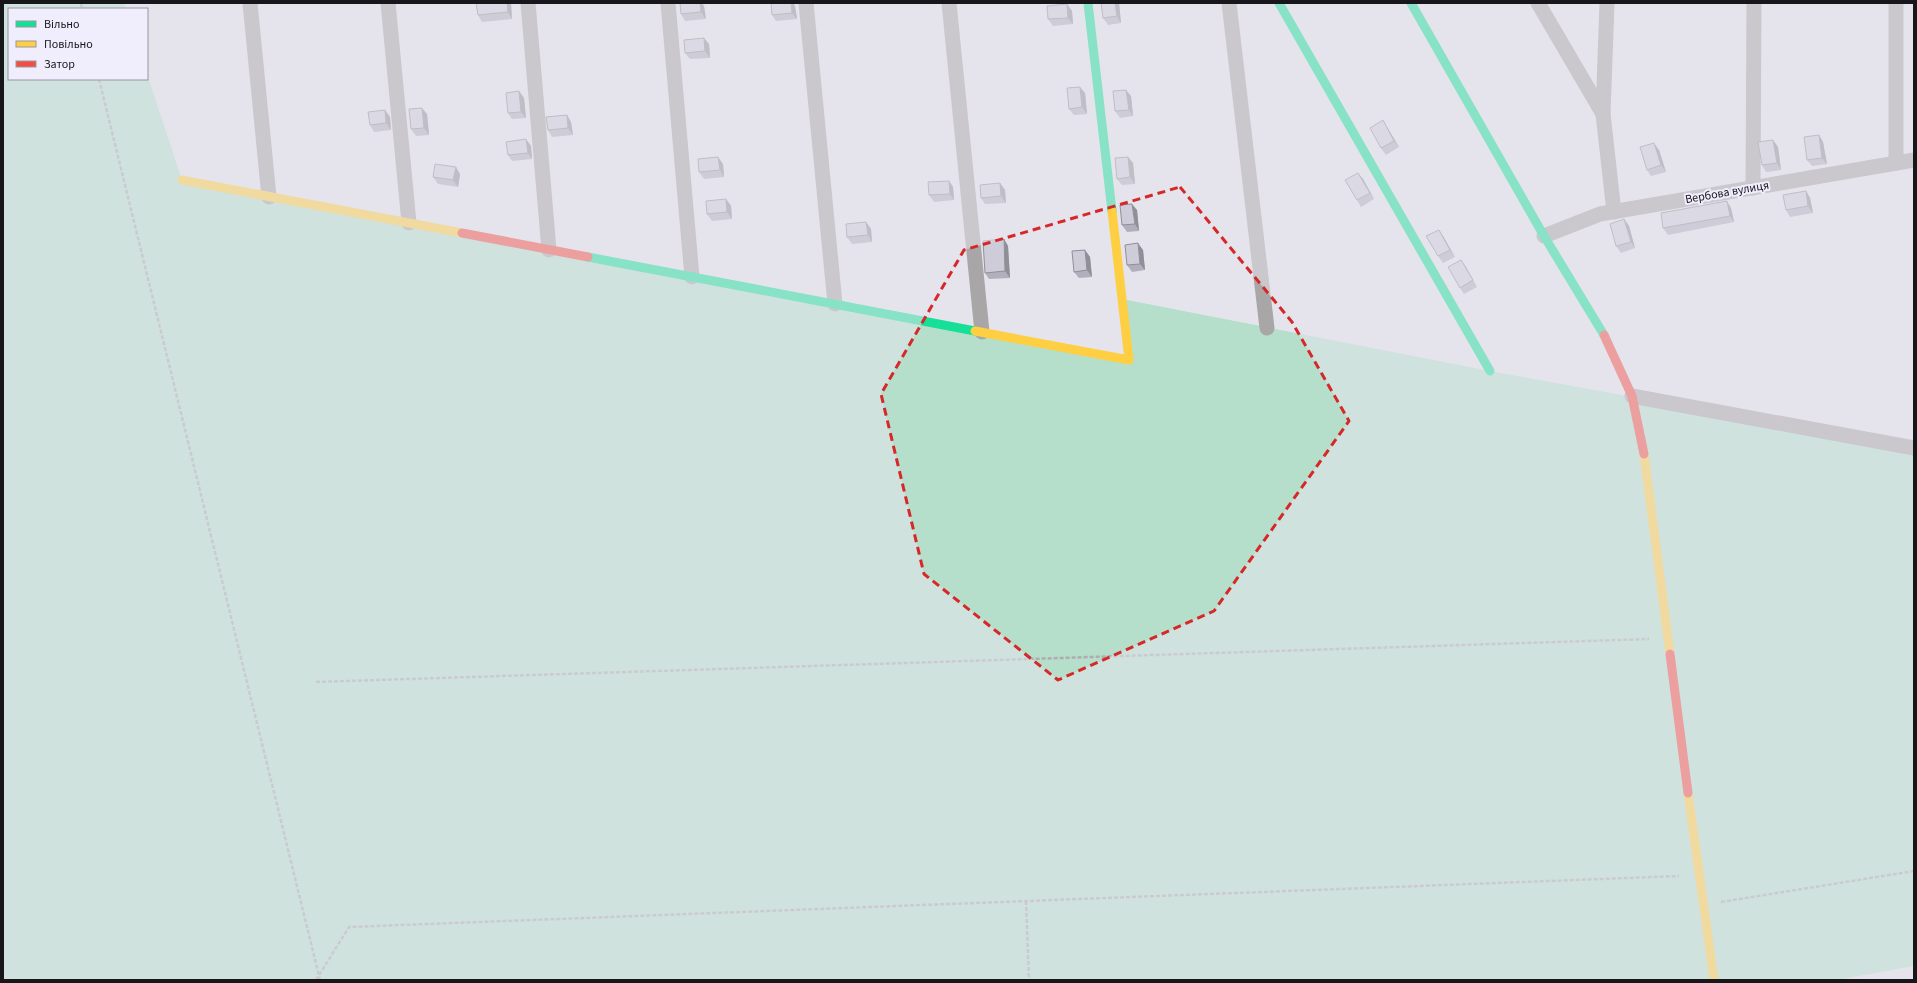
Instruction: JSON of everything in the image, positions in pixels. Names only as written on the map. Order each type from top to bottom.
[{"type":"street","points":[[250,3],[269,197]]},
{"type":"street","points":[[388,3],[409,223]]},
{"type":"street","points":[[528,3],[549,250]]},
{"type":"street","points":[[668,3],[692,277]]},
{"type":"street","points":[[806,3],[835,304]]},
{"type":"street","points":[[949,3],[982,332]]},
{"type":"street","points":[[182,180],[1129,360],[1088,3]]},
{"type":"street","points":[[1228,3],[1267,328]]},
{"type":"street","points":[[1279,3],[1490,371]]},
{"type":"street","points":[[1411,3],[1544,236],[1610,344],[1632,396],[1643,444],[1702,906],[1714,980]]},
{"type":"street","points":[[1538,3],[1603,114]]},
{"type":"street","points":[[1607,3],[1603,114],[1614,212]]},
{"type":"street","points":[[1753,188],[1754,3]]},
{"type":"street","points":[[1896,3],[1896,163]]},
{"type":"street","name":"Вербова вулиця","points":[[1544,236],[1600,214],[1914,160]]},
{"type":"street","points":[[1632,396],[1914,448]]},
{"type":"path","points":[[99,80],[320,980]]},
{"type":"path","points":[[316,682],[1668,639]]},
{"type":"path","points":[[1702,906],[1914,871]]},
{"type":"path","points":[[316,980],[349,927],[1698,875]]},
{"type":"path","points":[[1026,901],[1029,980]]},
{"type":"highlighted area","points":[[1180,187],[1292,322],[1349,421],[1214,611],[1058,680],[924,574],[881,394],[964,250]]},
{"type":"green space","points":[[3,3],[124,3],[126,8],[8,8],[8,80],[148,80],[148,77],[182,180],[1128,360],[1122,299],[1490,371],[1914,448],[1914,966],[1837,980],[3,980]]},
{"type":"building","points":[[476,3],[507,3],[508,12],[478,15]]},
{"type":"building","points":[[680,3],[700,3],[701,12],[681,14]]},
{"type":"building","points":[[771,3],[791,3],[792,13],[772,15]]},
{"type":"building","points":[[1101,3],[1115,3],[1117,16],[1103,18]]},
{"type":"building","points":[[1067,4],[1068,18],[1048,19],[1047,6]]},
{"type":"building","points":[[704,38],[705,51],[685,53],[684,40]]},
{"type":"building","points":[[1080,87],[1082,107],[1069,109],[1067,88]]},
{"type":"building","points":[[1126,90],[1129,110],[1115,111],[1113,91]]},
{"type":"building","points":[[519,91],[521,112],[508,113],[506,93]]},
{"type":"building","points":[[422,108],[424,128],[411,129],[409,109]]},
{"type":"building","points":[[385,110],[386,123],[370,125],[368,112]]},
{"type":"building","points":[[567,115],[568,128],[548,130],[546,117]]},
{"type":"building","points":[[1383,120],[1394,141],[1381,148],[1370,128]]},
{"type":"building","points":[[1819,135],[1822,158],[1807,160],[1804,137]]},
{"type":"building","points":[[526,139],[528,153],[508,155],[506,142]]},
{"type":"building","points":[[1773,140],[1777,163],[1762,165],[1758,142]]},
{"type":"building","points":[[1654,143],[1661,165],[1647,170],[1640,147]]},
{"type":"building","points":[[718,157],[720,170],[699,172],[698,159]]},
{"type":"building","points":[[1128,157],[1130,177],[1117,179],[1115,158]]},
{"type":"building","points":[[435,164],[456,167],[453,180],[433,177]]},
{"type":"building","points":[[1358,173],[1370,193],[1357,200],[1345,180]]},
{"type":"building","points":[[949,181],[950,194],[929,195],[928,182]]},
{"type":"building","points":[[1000,183],[1001,196],[981,198],[980,185]]},
{"type":"building","points":[[1806,191],[1808,206],[1786,210],[1783,195]]},
{"type":"building","points":[[726,199],[727,212],[707,214],[706,201]]},
{"type":"building","points":[[1727,201],[1730,216],[1663,228],[1661,213]]},
{"type":"building","points":[[1132,204],[1135,224],[1122,225],[1120,205]]},
{"type":"building","points":[[1624,219],[1631,242],[1616,246],[1610,224]]},
{"type":"building","points":[[866,222],[868,235],[847,237],[846,224]]},
{"type":"building","points":[[1439,230],[1450,250],[1438,256],[1426,236]]},
{"type":"building","points":[[1004,239],[1005,271],[985,273],[983,241]]},
{"type":"building","points":[[1138,243],[1140,264],[1127,265],[1125,245]]},
{"type":"building","points":[[1085,250],[1087,270],[1074,272],[1072,251]]},
{"type":"building","points":[[1461,260],[1473,280],[1460,288],[1448,267]]},
{"type":"traffic: fast","points":[[1088,3],[1112,211]]},
{"type":"traffic: fast","points":[[1279,3],[1490,371]]},
{"type":"traffic: fast","points":[[1411,3],[1544,236],[1604,335]]},
{"type":"traffic: fast","points":[[588,257],[975,331]]},
{"type":"traffic: slow","points":[[182,180],[462,233]]},
{"type":"traffic: slow","points":[[975,331],[1129,360],[1112,211]]},
{"type":"traffic: slow","points":[[1644,454],[1670,654]]},
{"type":"traffic: slow","points":[[1688,793],[1714,980]]},
{"type":"traffic: jam","points":[[462,233],[588,257]]},
{"type":"traffic: jam","points":[[1604,335],[1632,396],[1644,454]]},
{"type":"traffic: jam","points":[[1670,654],[1688,793]]}]
